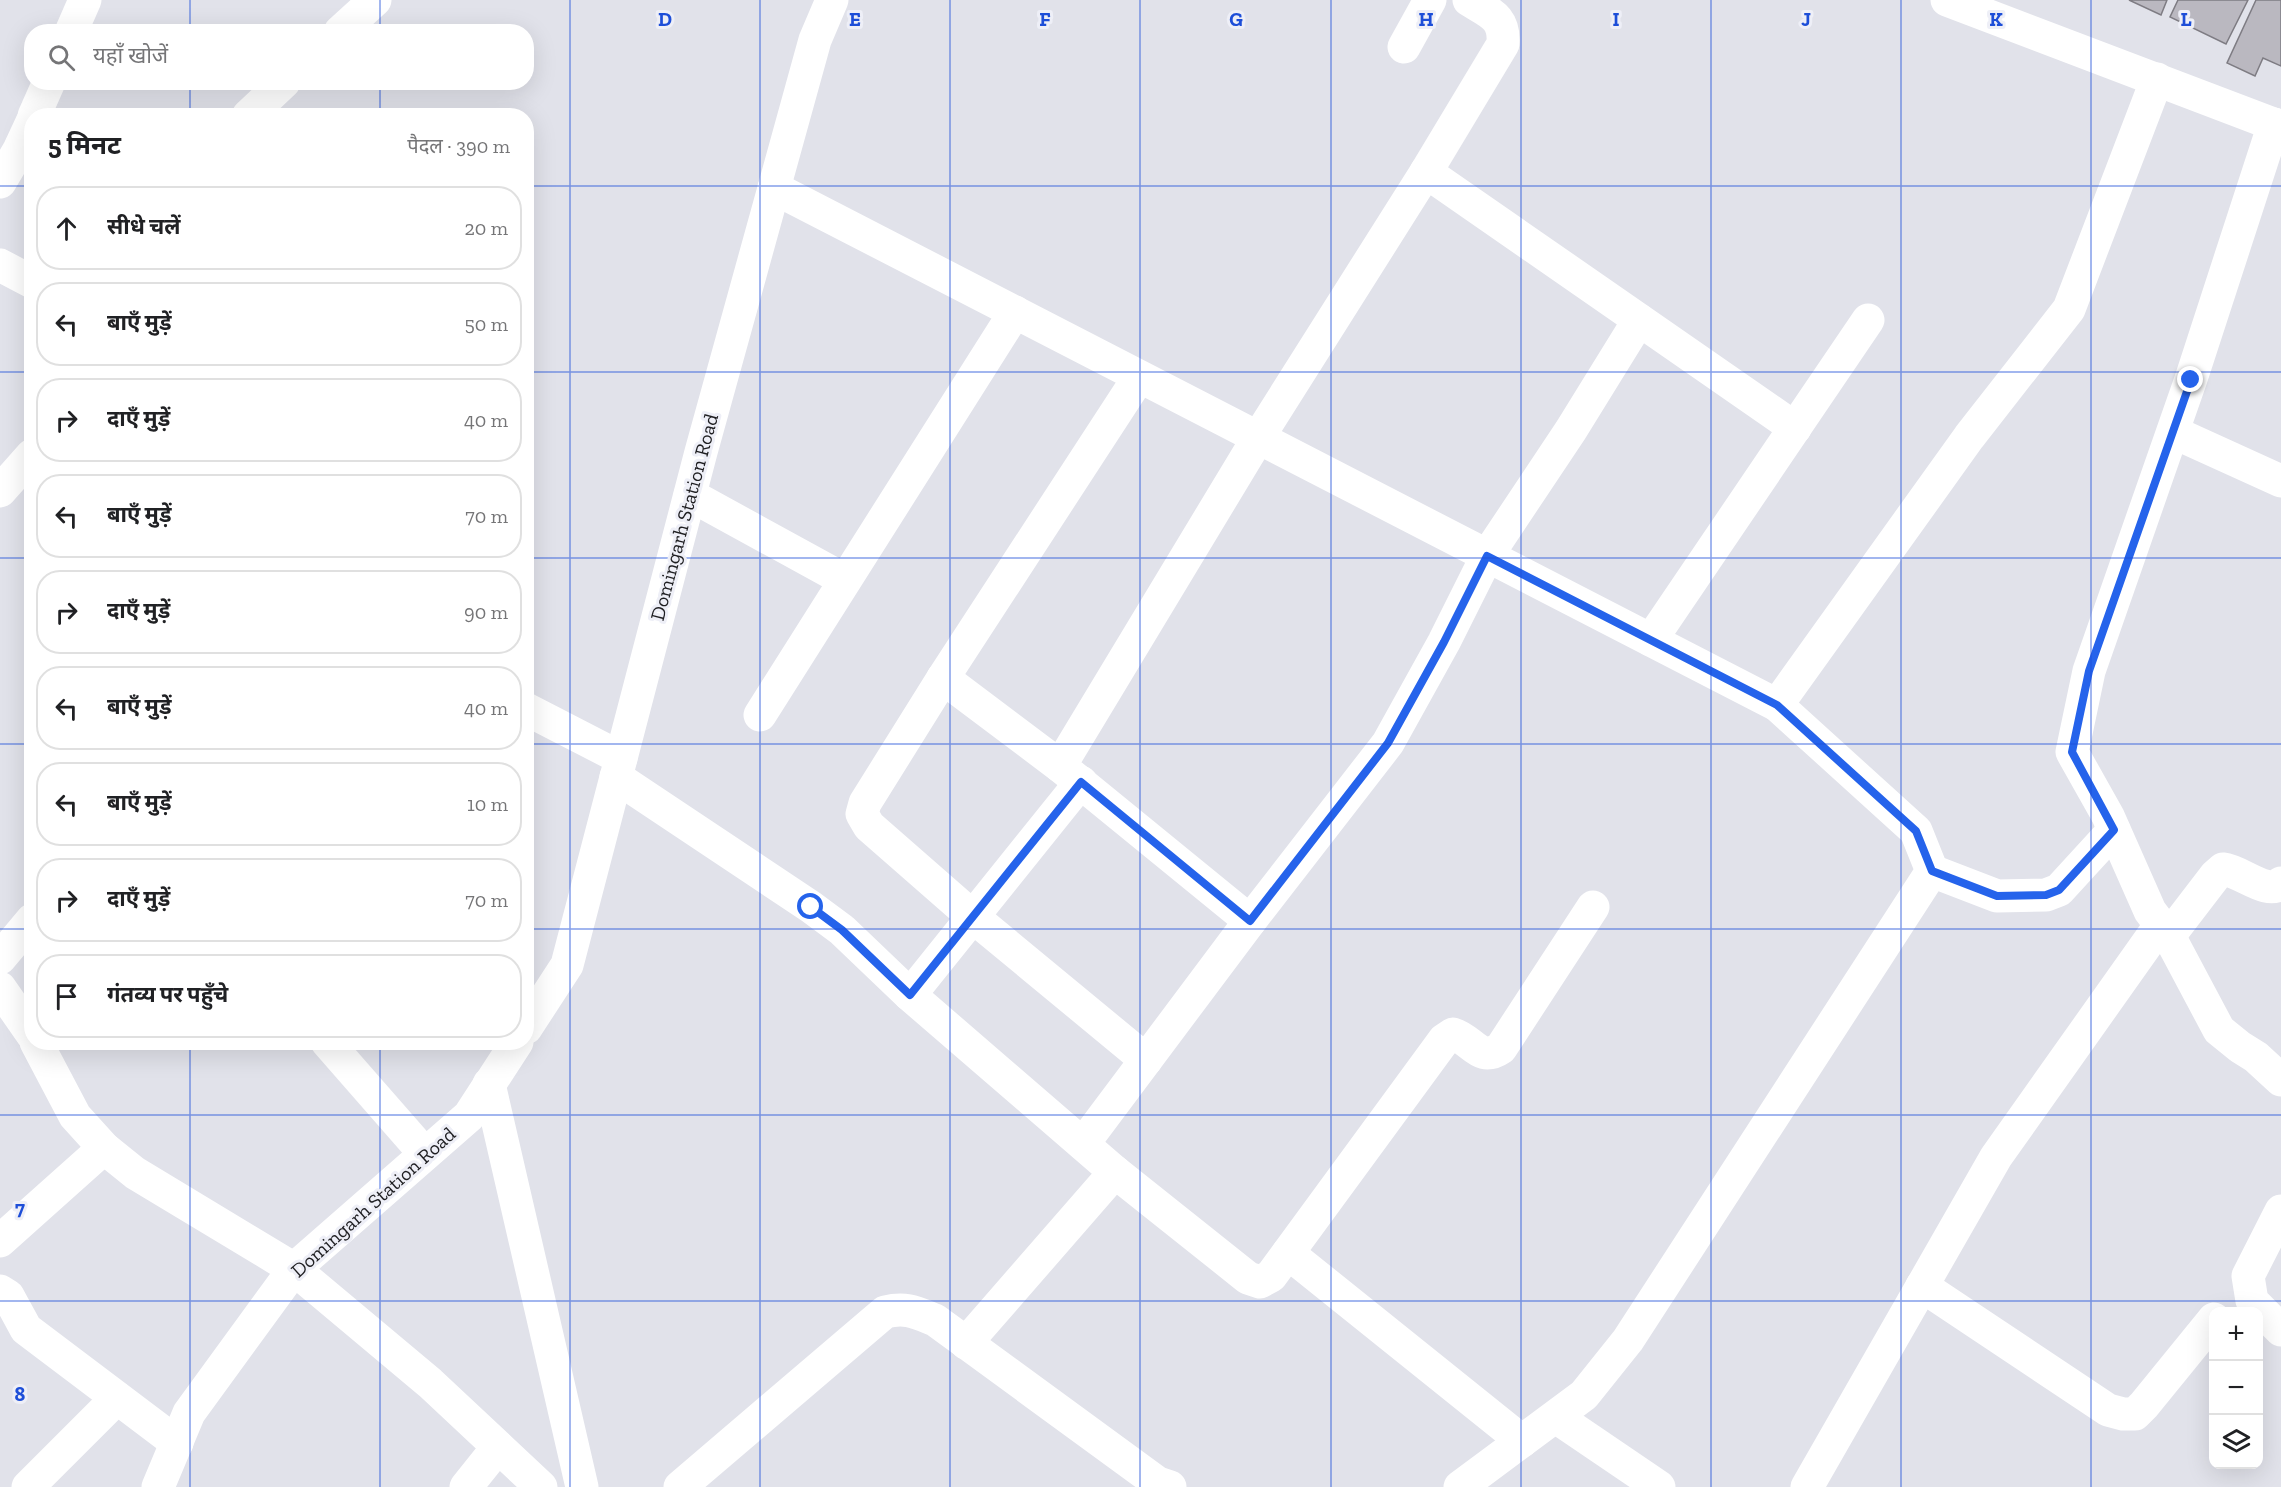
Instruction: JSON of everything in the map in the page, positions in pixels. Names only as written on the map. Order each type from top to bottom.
[{"type":"street","points":[[74,24],[85,0]]},
{"type":"street","points":[[349,24],[375,0]]},
{"type":"street","name":"Domingarh Station Road","points":[[534,1016],[567,965],[690,495],[774,188],[815,40],[832,0]]},
{"type":"street","points":[[1404,47],[1430,0]]},
{"type":"street","points":[[910,995],[972,917],[1071,774],[1258,438],[1426,172],[1503,44],[1504,30],[1498,19],[1469,0]]},
{"type":"street","points":[[1947,0],[2278,125],[2089,671],[2072,752],[2114,830],[2150,911],[2165,930],[2219,1030],[2256,1057],[2281,1080]]},
{"type":"street","points":[[1777,705],[1969,437],[2069,309],[2157,80]]},
{"type":"street","points":[[38,108],[45,90]]},
{"type":"street","points":[[256,108],[276,90]]},
{"type":"street","points":[[0,182],[24,139]]},
{"type":"street","points":[[1426,172],[1795,428]]},
{"type":"street","points":[[774,188],[1777,705],[1916,831],[1932,871],[1997,896],[2046,895],[2059,890],[2114,830]]},
{"type":"street","points":[[0,265],[24,278]]},
{"type":"street","points":[[760,715],[1015,312]]},
{"type":"street","points":[[1083,1144],[1250,921],[1388,743],[1444,642],[1487,556],[1571,430],[1639,320]]},
{"type":"street","points":[[1651,640],[1868,320]]},
{"type":"street","points":[[1139,377],[943,678],[865,803],[862,814],[869,826],[972,917],[1146,1060]]},
{"type":"street","points":[[2173,432],[2281,481]]},
{"type":"street","points":[[0,491],[24,464]]},
{"type":"street","points":[[690,495],[845,580]]},
{"type":"street","points":[[943,678],[1071,774],[1250,921]]},
{"type":"street","points":[[534,714],[619,767],[842,930],[910,995],[1115,1172],[1248,1278],[1260,1282],[1271,1276],[1444,1040],[1453,1034],[1464,1037],[1481,1053],[1492,1054],[1501,1048],[1593,907]]},
{"type":"street","points":[[1807,1487],[1996,1158],[2165,930],[2223,869],[2233,870],[2269,888],[2277,887],[2281,883]]},
{"type":"street","points":[[1472,1484],[1522,1441],[1584,1395],[1628,1340],[1932,871]]},
{"type":"street","points":[[0,958],[24,930]]},
{"type":"street","points":[[0,988],[24,1022]]},
{"type":"street","points":[[40,1050],[75,1116],[104,1148],[135,1173],[294,1269],[430,1383],[541,1487]]},
{"type":"street","points":[[334,1050],[425,1154]]},
{"type":"street","name":"Domingarh Station Road","points":[[158,1487],[189,1413],[294,1269],[469,1116],[512,1050]]},
{"type":"street","points":[[489,1084],[582,1487]]},
{"type":"street","points":[[0,1241],[104,1148]]},
{"type":"street","points":[[966,1343],[1115,1172]]},
{"type":"street","points":[[2222,1307],[2248,1276],[2281,1211]]},
{"type":"street","points":[[1288,1253],[1522,1441]]},
{"type":"street","points":[[2248,1276],[2252,1301],[2281,1330]]},
{"type":"street","points":[[1922,1286],[2108,1410],[2123,1414],[2135,1414],[2144,1405],[2209,1325]]},
{"type":"street","points":[[0,1291],[8,1296],[26,1329],[177,1443]]},
{"type":"street","points":[[680,1487],[885,1312],[899,1309],[914,1311],[935,1320],[1158,1483],[1170,1487]]},
{"type":"street","points":[[28,1487],[117,1398]]},
{"type":"street","points":[[1556,1417],[1659,1487]]},
{"type":"street","points":[[466,1487],[498,1447]]},
{"type":"building","points":[[2129,0],[2167,0],[2161,15]]},
{"type":"building","points":[[2178,0],[2248,0],[2226,44],[2170,17]]},
{"type":"building","points":[[2256,0],[2281,0],[2281,66],[2263,58],[2255,76],[2227,63]]},
{"type":"route","points":[[811,907],[842,930],[910,995],[1081,782],[1250,921],[1388,743],[1444,642],[1487,556],[1777,705],[1916,831],[1932,871],[1997,896],[2046,895],[2059,890],[2114,830],[2072,752],[2089,671],[2191,380]]}]
